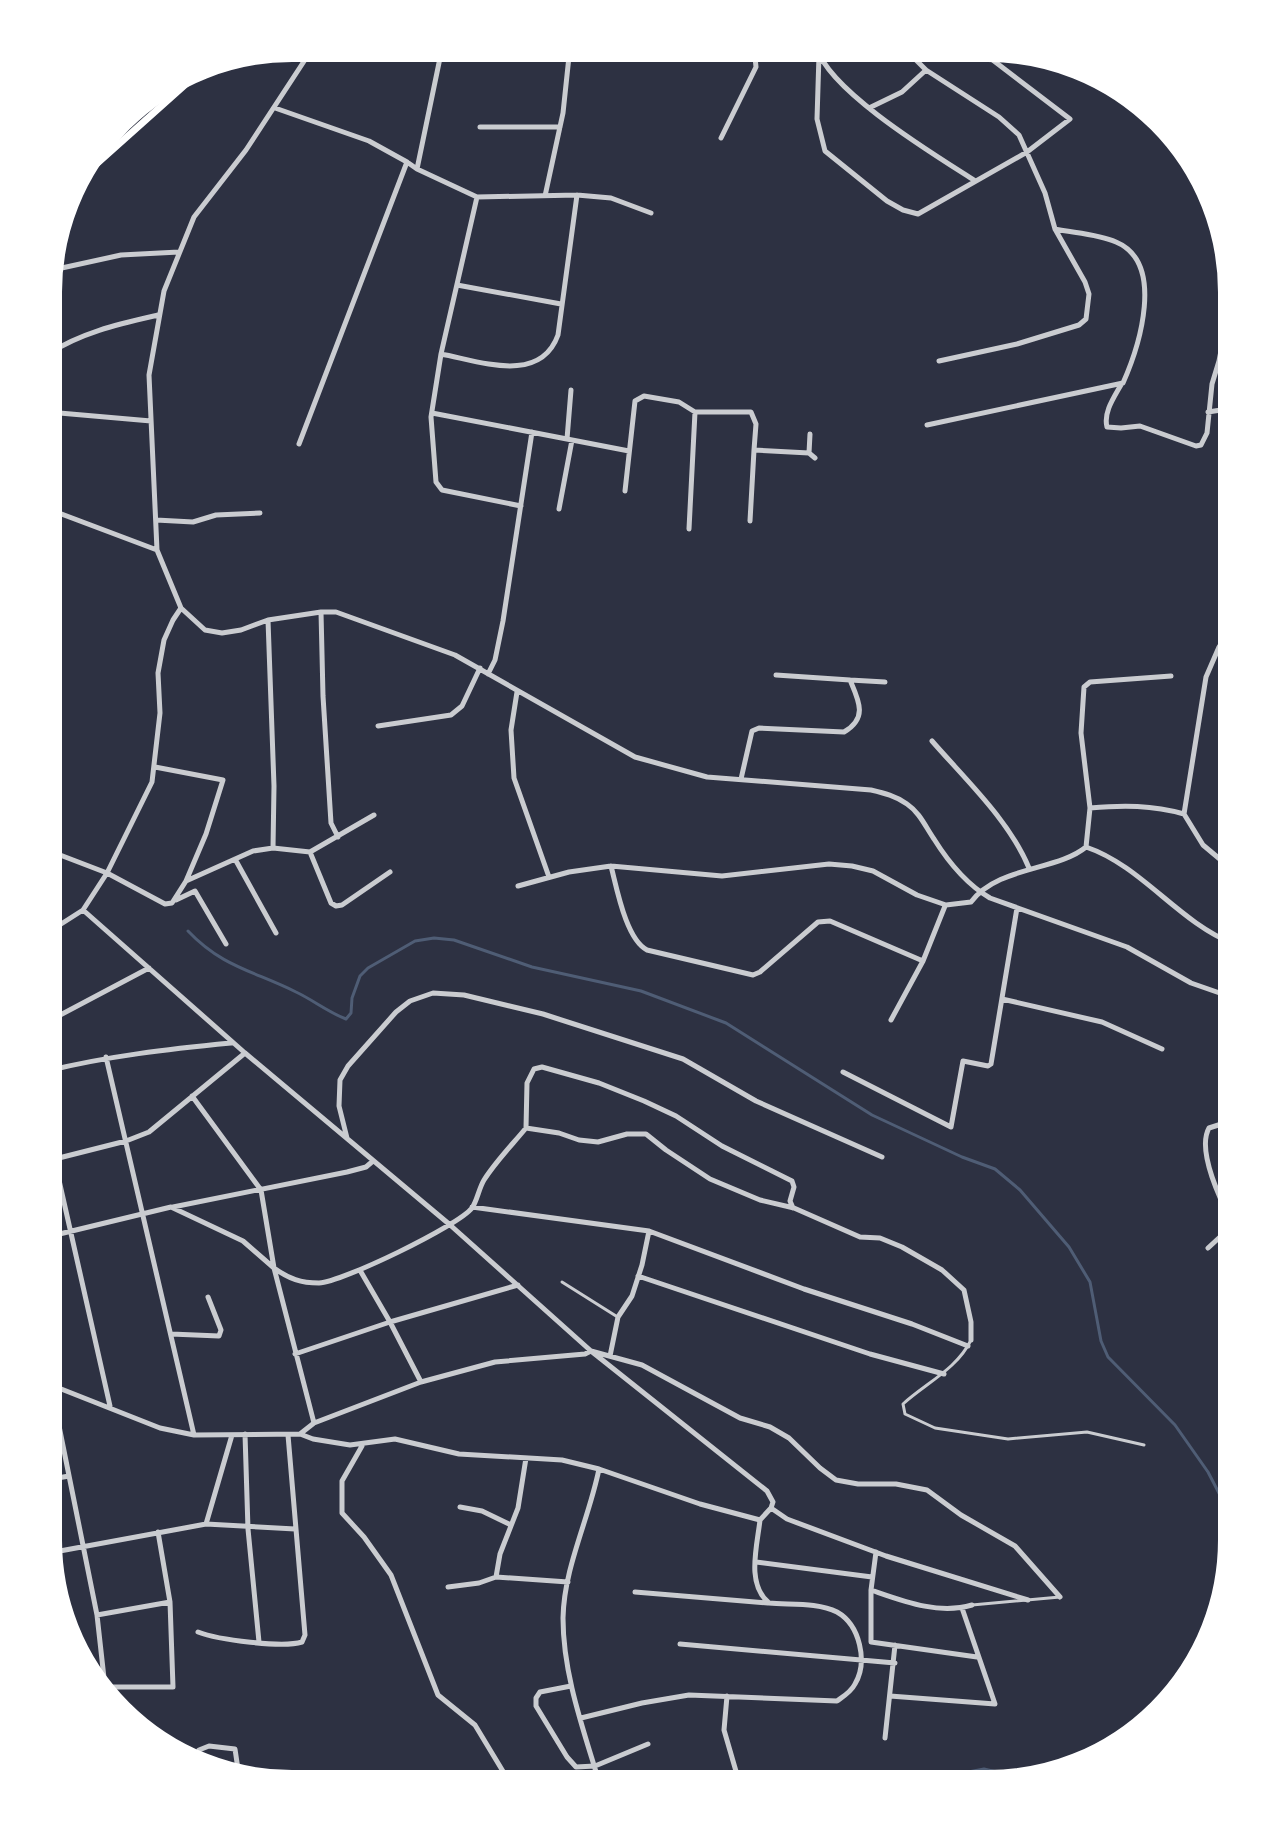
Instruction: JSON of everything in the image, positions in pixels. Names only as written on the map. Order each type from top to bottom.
[{"type":"main road","points":[[101,161],[181,89]]},
{"type":"street","points":[[305,60],[246,150],[194,217],[158,315],[149,375],[157,550],[181,608],[205,630],[222,633],[268,620],[336,612],[455,655],[635,757],[707,777],[871,790],[890,795],[906,803],[920,816],[950,863],[968,884],[979,891],[1017,908],[1127,947],[1191,983],[1220,993]]},
{"type":"street","points":[[417,169],[440,60]]},
{"type":"street","points":[[545,196],[560,127],[568,60]]},
{"type":"street","points":[[721,138],[756,67],[755,60]]},
{"type":"street","points":[[818,60],[817,119],[825,151],[859,181],[895,206],[918,214],[1027,152],[1070,119],[993,60]]},
{"type":"street","points":[[822,60],[842,85],[869,108],[974,180]]},
{"type":"street","points":[[916,60],[926,70],[999,117],[1019,135],[1045,193],[1055,229],[1089,294],[1086,319],[1079,325],[939,361]]},
{"type":"street","points":[[869,108],[902,92],[926,70]]},
{"type":"street","points":[[275,108],[369,141],[417,169],[477,197],[577,195],[611,198],[651,213]]},
{"type":"street","points":[[480,127],[560,127]]},
{"type":"street","points":[[299,444],[407,162]]},
{"type":"street","points":[[441,354],[513,368],[543,356],[554,346],[577,195]]},
{"type":"street","points":[[477,197],[441,354],[432,413],[433,472],[442,490],[521,506]]},
{"type":"street","points":[[1055,229],[1118,242],[1132,256],[1143,274],[1142,327],[1133,360],[1108,410],[1105,420],[1107,427],[1140,426],[1196,446],[1205,441],[1212,384],[1220,356]]},
{"type":"street","points":[[62,268],[121,255],[179,252]]},
{"type":"street","points":[[457,285],[561,304]]},
{"type":"street","points":[[60,346],[105,327],[158,315]]},
{"type":"street","points":[[927,425],[1123,383]]},
{"type":"street","points":[[559,509],[569,440],[571,390]]},
{"type":"street","points":[[625,491],[635,401],[644,396],[679,402],[695,412],[751,412],[756,424],[750,521]]},
{"type":"street","points":[[1208,412],[1220,410]]},
{"type":"street","points":[[689,529],[695,412]]},
{"type":"street","points":[[60,413],[151,421]]},
{"type":"street","points":[[432,413],[629,451]]},
{"type":"street","points":[[488,674],[495,660],[503,621],[532,432]]},
{"type":"street","points":[[809,453],[810,434]]},
{"type":"street","points":[[754,450],[809,453],[815,458]]},
{"type":"street","points":[[156,520],[193,522],[216,515],[260,513]]},
{"type":"street","points":[[60,514],[157,550]]},
{"type":"street","points":[[60,925],[83,910],[107,873],[152,782],[160,713],[158,673],[164,640],[181,608]]},
{"type":"street","points":[[321,612],[331,823],[338,837]]},
{"type":"street","points":[[268,620],[273,848]]},
{"type":"street","points":[[1220,645],[1206,677],[1184,814],[1203,845],[1220,859]]},
{"type":"street","points":[[378,726],[451,715],[462,706],[480,668]]},
{"type":"street","points":[[776,675],[885,682]]},
{"type":"street","points":[[518,886],[611,866],[722,876],[771,873],[808,865],[852,866],[881,875],[917,895],[946,905],[971,902],[979,891],[1029,868],[1078,854],[1086,847],[1090,808],[1081,733],[1084,687],[1090,682],[1171,676]]},
{"type":"street","points":[[741,779],[752,731],[759,728],[844,732],[852,727],[860,712],[860,702],[850,680]]},
{"type":"street","points":[[517,692],[511,730],[514,778],[549,877]]},
{"type":"street","points":[[932,741],[998,818],[1021,850],[1029,868]]},
{"type":"street","points":[[155,767],[223,780],[206,834],[186,881],[172,903]]},
{"type":"street","points":[[1090,808],[1133,805],[1184,814]]},
{"type":"street","points":[[186,881],[253,851],[273,848],[310,852],[374,815]]},
{"type":"street","points":[[1086,847],[1108,855],[1185,917],[1220,936]]},
{"type":"street","points":[[310,852],[331,903],[336,906],[390,872]]},
{"type":"street","points":[[60,855],[107,873],[157,902],[172,903],[195,891],[226,944]]},
{"type":"street","points":[[235,859],[276,933]]},
{"type":"street","points":[[611,866],[626,921],[637,942],[647,950],[753,975],[818,922],[830,921],[923,961]]},
{"type":"street","points":[[891,1020],[923,961],[946,905]]},
{"type":"street","points":[[843,1072],[951,1127],[963,1061],[991,1064],[1017,908]]},
{"type":"street","points":[[83,910],[233,1043],[449,1224],[591,1351],[767,1491],[772,1505],[787,1519],[876,1552],[1028,1600]]},
{"type":"street","points":[[60,1015],[149,968]]},
{"type":"street","points":[[347,1139],[339,1106],[340,1080],[348,1066],[396,1012],[410,1001],[433,993],[464,995],[543,1014],[683,1059],[756,1101],[882,1157]]},
{"type":"street","points":[[1002,999],[1102,1022],[1162,1049]]},
{"type":"street","points":[[60,1068],[106,1057],[233,1043]]},
{"type":"street","points":[[60,1158],[126,1141],[155,1127],[245,1053]]},
{"type":"street","points":[[106,1057],[194,1435]]},
{"type":"street","points":[[171,1207],[243,1241],[288,1279],[321,1283],[361,1272],[449,1224],[472,1207],[477,1191],[494,1165],[526,1128],[527,1083],[534,1069],[542,1067],[599,1083],[676,1116],[722,1146],[792,1181],[794,1187],[790,1201],[794,1208]]},
{"type":"street","points":[[192,1096],[261,1190],[274,1268],[314,1423]]},
{"type":"street","points":[[1220,1124],[1209,1128],[1206,1134],[1215,1188],[1220,1198]]},
{"type":"street","points":[[472,1207],[649,1231],[804,1289],[970,1343],[971,1322],[964,1290],[942,1270],[891,1243],[880,1238],[860,1237],[794,1208],[760,1200],[710,1179],[646,1134],[627,1134],[598,1142],[526,1128]]},
{"type":"street","points":[[60,1234],[171,1207],[347,1172],[366,1167],[373,1161]]},
{"type":"street","points":[[60,1185],[110,1407]]},
{"type":"street","points":[[610,1356],[618,1317],[632,1296],[649,1231]]},
{"type":"street","points":[[1208,1248],[1220,1237]]},
{"type":"street","points":[[361,1272],[421,1382]]},
{"type":"street","points":[[638,1276],[870,1354],[944,1374]]},
{"type":"street","points":[[295,1354],[390,1322],[519,1285]]},
{"type":"street","points":[[171,1334],[219,1336],[221,1330],[208,1297]]},
{"type":"street","points":[[300,1434],[314,1423],[421,1382],[495,1362],[591,1351],[642,1365],[740,1418],[770,1427],[789,1438],[836,1480],[858,1484],[896,1484],[927,1490],[961,1515],[1015,1546],[1060,1597]]},
{"type":"street","points":[[60,1388],[160,1428],[194,1435],[300,1434],[313,1439],[363,1445],[395,1439],[459,1454],[562,1460],[760,1520]]},
{"type":"street","points":[[245,1434],[248,1529],[259,1642]]},
{"type":"street","points":[[60,1435],[85,1546],[104,1675]]},
{"type":"street","points":[[206,1524],[232,1435]]},
{"type":"street","points":[[198,1632],[219,1638],[259,1642],[302,1642],[305,1635],[288,1435]]},
{"type":"street","points":[[363,1445],[342,1481],[342,1513],[372,1547],[391,1575],[438,1695],[475,1725],[503,1772]]},
{"type":"street","points":[[496,1577],[500,1554],[522,1491],[526,1458]]},
{"type":"street","points":[[597,1772],[571,1686],[563,1617],[568,1582],[599,1469]]},
{"type":"street","points":[[60,1478],[69,1476]]},
{"type":"street","points":[[769,1603],[757,1589],[754,1578],[760,1520],[772,1505]]},
{"type":"street","points":[[460,1507],[482,1511],[511,1525]]},
{"type":"street","points":[[60,1551],[206,1524],[248,1529],[295,1529]]},
{"type":"street","points":[[113,1687],[173,1687],[170,1602],[158,1532]]},
{"type":"street","points":[[876,1552],[871,1590],[871,1642],[977,1657]]},
{"type":"street","points":[[756,1562],[872,1577]]},
{"type":"street","points":[[448,1587],[479,1583],[496,1577],[568,1582]]},
{"type":"street","points":[[871,1590],[918,1605],[962,1608],[972,1605]]},
{"type":"street","points":[[581,1718],[667,1698],[727,1696],[837,1701],[858,1680],[859,1639],[853,1627],[836,1612],[635,1592]]},
{"type":"street","points":[[97,1615],[170,1602]]},
{"type":"street","points":[[890,1696],[995,1704],[962,1608]]},
{"type":"street","points":[[680,1644],[895,1663]]},
{"type":"street","points":[[885,1738],[895,1645]]},
{"type":"street","points":[[571,1686],[540,1692],[536,1706],[576,1767],[595,1766],[648,1744]]},
{"type":"street","points":[[727,1696],[725,1742],[735,1772]]},
{"type":"street","points":[[199,1750],[209,1746],[235,1749],[237,1765]]},
{"type":"lane","points":[[562,1282],[618,1317]]},
{"type":"lane","points":[[970,1343],[944,1374],[920,1388],[903,1404],[905,1414],[935,1428],[1008,1439],[1087,1432],[1144,1445]]},
{"type":"lane","points":[[972,1605],[1060,1597]]},
{"type":"waterway","points":[[188,931],[226,961],[296,992],[346,1019],[351,1013],[352,998],[360,976],[368,968],[415,941],[434,938],[454,940],[532,967],[641,991],[726,1023],[872,1115],[995,1169],[1020,1190],[1069,1247],[1090,1282],[1101,1341],[1108,1357],[1175,1425],[1220,1495]]},
{"type":"waterway","points":[[968,1772],[984,1769],[995,1772]]}]
